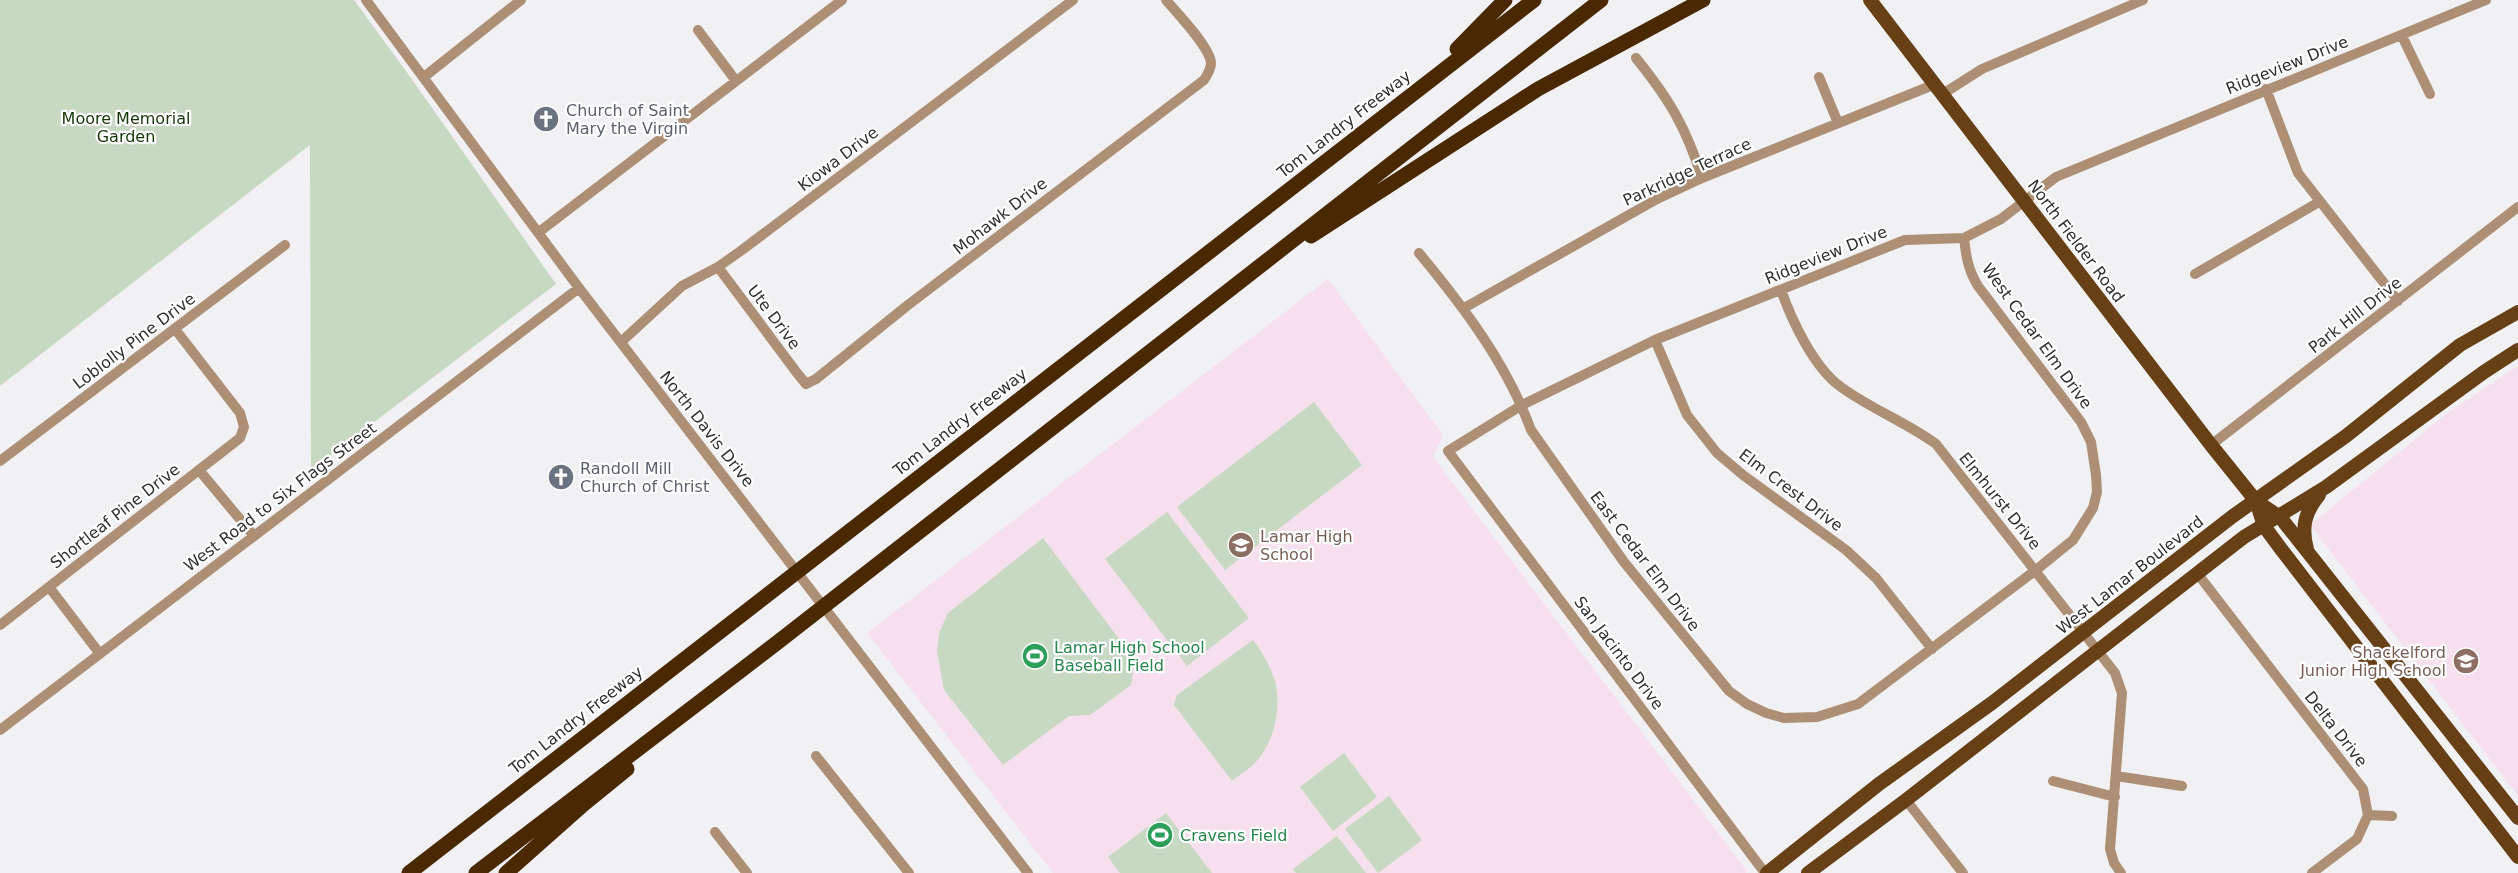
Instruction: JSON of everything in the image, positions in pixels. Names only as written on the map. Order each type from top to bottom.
[{"type":"highway","points":[[1330,159],[1459,48],[1505,0]]},
{"type":"highway","name":"Tom Landry Freeway","points":[[409,873],[1534,0]]},
{"type":"highway","points":[[476,873],[778,642],[1601,0]]},
{"type":"highway","points":[[1207,306],[1400,177],[1538,89],[1703,0]]},
{"type":"highway","points":[[506,873],[584,804],[778,642]]},
{"type":"highway","points":[[402,873],[440,849]]},
{"type":"main road","name":"North Fielder Road","points":[[1870,0],[2211,445],[2256,501],[2280,517],[2308,551],[2518,818]]},
{"type":"main road","name":"West Lamar Boulevard","points":[[1766,873],[1880,784],[1992,703],[2233,516],[2346,436],[2460,345],[2518,312]]},
{"type":"main road","points":[[1808,873],[1906,800],[2244,537],[2326,487],[2484,372],[2518,350]]},
{"type":"main road","points":[[2308,551],[2304,538],[2306,514],[2326,487]]},
{"type":"main road","name":"North Fielder Road","points":[[2256,501],[2264,526],[2518,857]]},
{"type":"main road","points":[[2441,758],[2460,744]]},
{"type":"street","name":"North Davis Drive","points":[[366,0],[579,288],[1028,873]]},
{"type":"street","points":[[424,77],[521,0]]},
{"type":"street","points":[[539,232],[842,0]]},
{"type":"street","name":"Kiowa Drive","points":[[621,342],[682,286],[718,267],[1073,0]]},
{"type":"street","name":"Mohawk Drive","points":[[806,384],[816,380],[927,291],[1204,80],[1210,69],[1211,60],[1205,49],[1166,0]]},
{"type":"street","name":"Parkridge Terrace","points":[[1464,308],[1656,199],[1702,178],[1838,123],[1937,90],[2144,0]]},
{"type":"street","name":"Ridgeview Drive","points":[[1448,451],[1522,405],[1655,340],[1905,240],[1964,238],[2001,219],[2056,177],[2486,0]]},
{"type":"street","points":[[698,30],[736,81]]},
{"type":"street","points":[[2402,36],[2430,94]]},
{"type":"street","points":[[1636,58],[1678,116],[1694,150],[1702,178]]},
{"type":"street","points":[[1819,77],[1838,123]]},
{"type":"street","points":[[2266,89],[2298,173],[2398,301]]},
{"type":"street","points":[[2195,274],[2319,202]]},
{"type":"street","name":"Park Hill Drive","points":[[2211,445],[2518,207]]},
{"type":"street","name":"West Cedar Elm Drive","points":[[1932,649],[2073,540],[2093,508],[2097,492],[2091,442],[2066,399],[1974,280],[1966,258],[1964,238]]},
{"type":"street","name":"Loblolly Pine Drive","points":[[0,461],[285,246]]},
{"type":"street","name":"East Cedar Elm Drive","points":[[1419,253],[1464,308],[1522,405],[1531,430],[1624,562],[1729,692],[1766,713],[1785,718],[1817,717],[1858,704],[1932,649]]},
{"type":"street","name":"Ute Drive","points":[[718,267],[806,384]]},
{"type":"street","name":"West Road to Six Flags Street","points":[[0,730],[579,288]]},
{"type":"street","name":"Elmhurst Drive","points":[[1780,290],[1789,315],[1812,354],[1840,386],[1918,431],[1936,444],[2115,673],[2122,693],[2110,849],[2114,863],[2121,873]]},
{"type":"street","name":"Shortleaf Pine Drive","points":[[0,625],[240,438],[244,427],[240,413],[175,329]]},
{"type":"street","name":"Elm Crest Drive","points":[[1655,340],[1687,415],[1717,453],[1743,475],[1846,550],[1876,578],[1932,649]]},
{"type":"street","name":"San Jacinto Drive","points":[[1448,451],[1766,873]]},
{"type":"street","points":[[199,470],[254,536]]},
{"type":"street","name":"Delta Drive","points":[[2197,573],[2363,789],[2368,815]]},
{"type":"street","points":[[49,587],[100,654]]},
{"type":"street","points":[[816,756],[909,873]]},
{"type":"street","points":[[2116,776],[2182,786]]},
{"type":"street","points":[[2053,781],[2115,797]]},
{"type":"street","points":[[1906,800],[1963,873]]},
{"type":"street","points":[[2312,873],[2357,839],[2368,815],[2392,816]]},
{"type":"street","points":[[715,832],[747,873]]},
{"type":"shaded area","name":"Lamar High School","points":[[1328,279],[1443,435],[1433,457],[1747,871],[1745,873],[1053,873],[867,633]]},
{"type":"shaded area","name":"Shackelford Junior High School","points":[[2518,366],[2518,796],[2310,525],[2446,414]]},
{"type":"green space","name":"Moore Memorial Garden","points":[[0,0],[354,0],[556,284],[311,470],[310,145],[0,386]]},
{"type":"green space","points":[[1314,402],[1362,465],[1225,570],[1177,507]]},
{"type":"green space","points":[[1167,512],[1249,618],[1187,666],[1105,559]]},
{"type":"green space","name":"Lamar High School Baseball Field","points":[[1043,538],[1135,660],[1131,685],[1090,715],[1069,716],[1003,765],[944,690],[937,651],[939,634],[947,614]]},
{"type":"green space","points":[[1253,640],[1266,660],[1275,681],[1277,714],[1271,736],[1261,756],[1232,781],[1174,705],[1177,695]]},
{"type":"green space","points":[[1344,753],[1377,797],[1333,831],[1300,787]]},
{"type":"green space","points":[[1389,796],[1422,840],[1378,873],[1345,829]]},
{"type":"green space","name":"Cravens Field","points":[[1166,813],[1212,873],[1120,873],[1108,857]]},
{"type":"green space","points":[[1337,836],[1366,873],[1296,873],[1293,869]]},
{"type":"place","name":"Church of Saint Mary the Virgin","points":[[546,119]]},
{"type":"place","name":"Randoll Mill Church of Christ","points":[[561,477]]},
{"type":"place","name":"Lamar High School","points":[[1241,545]]},
{"type":"place","name":"Lamar High School Baseball Field","points":[[1035,656]]},
{"type":"place","name":"Shackelford Junior High School","points":[[2466,661]]},
{"type":"place","name":"Cravens Field","points":[[1160,835]]}]
